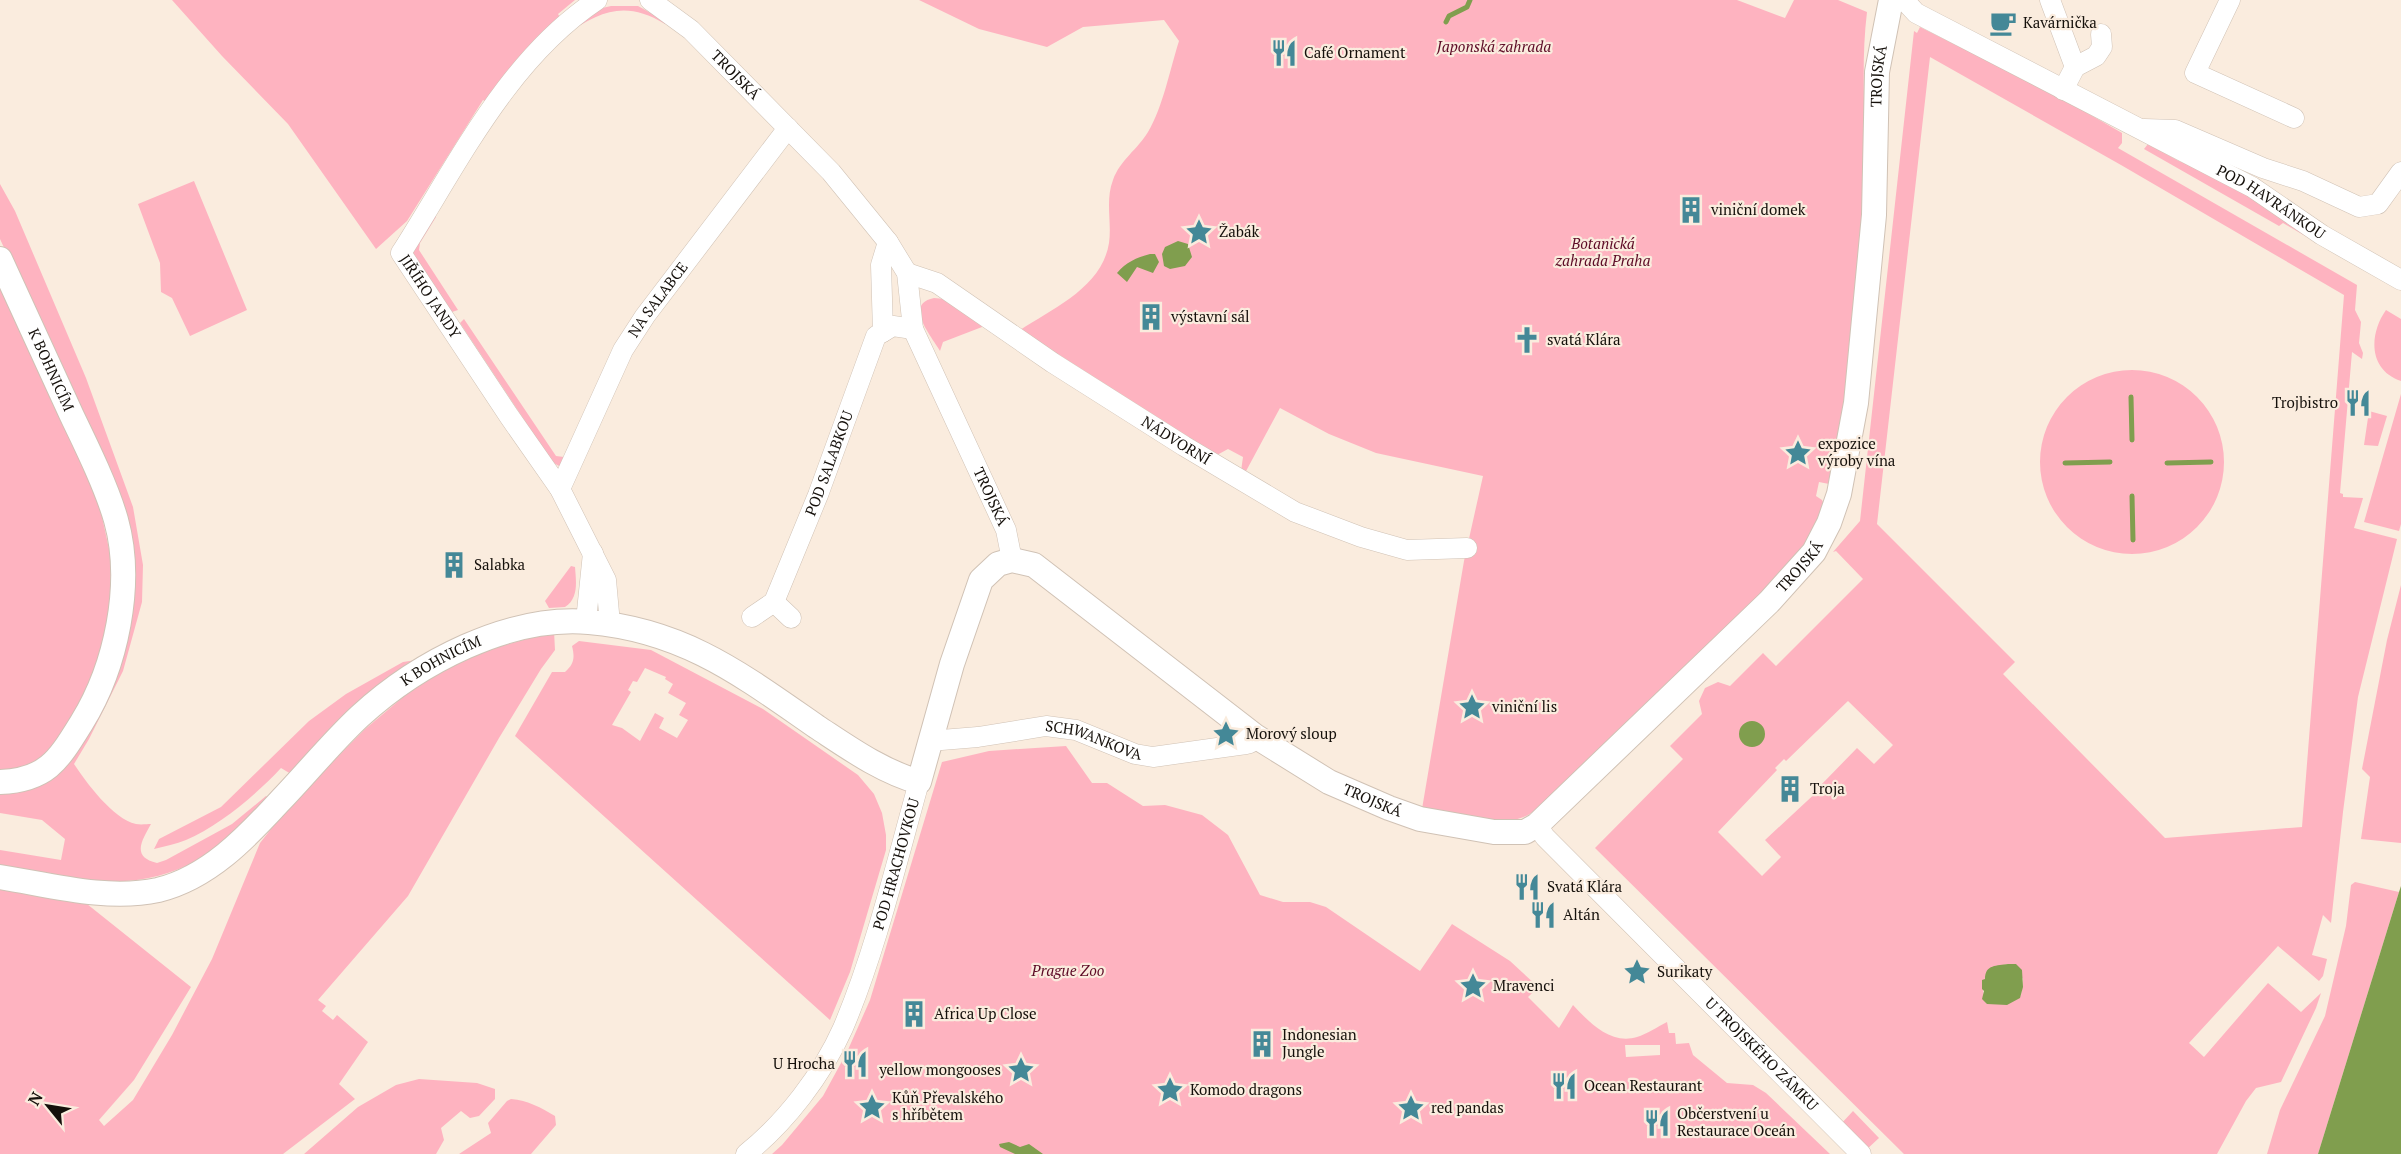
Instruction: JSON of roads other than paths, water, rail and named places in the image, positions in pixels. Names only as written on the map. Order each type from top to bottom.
[{"type":"street","name":"JIŘÍHO JANDY","points":[[597,0],[573,16],[548,39],[497,99],[401,253],[560,489],[593,553],[598,623]]},
{"type":"street","name":"TROJSKÁ","points":[[650,0],[691,30],[831,172],[888,242],[907,273],[913,329],[1006,530],[1012,560],[1034,565],[1255,736],[1329,782],[1420,819],[1494,832],[1518,833],[1537,825],[1769,602],[1814,552],[1829,524],[1839,494],[1856,403],[1874,214],[1878,72],[1891,0]]},
{"type":"street","name":"POD HAVRÁNKOU","points":[[1904,0],[1916,13],[2252,187],[2322,235],[2401,280]]},
{"type":"street","points":[[2050,0],[2075,67]]},
{"type":"street","points":[[2230,0],[2194,73],[2294,118]]},
{"type":"street","points":[[2063,90],[2075,67],[2096,56],[2102,47],[2101,34]]},
{"type":"street","name":"NA SALABCE","points":[[560,489],[623,350],[639,324],[788,129]]},
{"type":"street","name":"POD HAVRÁNKOU","points":[[2138,129],[2175,130],[2263,168],[2303,181],[2359,207],[2378,204],[2401,172]]},
{"type":"street","points":[[888,242],[881,265],[883,332],[893,326],[913,329]]},
{"type":"street","name":"K BOHNICÍM","points":[[0,259],[85,443],[117,521],[123,566],[122,606],[106,671],[87,714],[62,755],[36,777],[0,782]]},
{"type":"street","name":"NÁDVORNÍ","points":[[907,273],[937,283],[1053,363],[1184,446],[1295,512],[1361,537],[1407,550],[1467,548]]},
{"type":"street","name":"POD SALABKOU","points":[[774,602],[818,495],[876,336],[883,332]]},
{"type":"street","name":"POD HRACHOVKOU","points":[[746,1154],[769,1135],[806,1089],[820,1070],[843,1029],[874,938],[929,741],[981,580],[998,564],[1012,560]]},
{"type":"street","points":[[752,617],[774,602],[790,618]]},
{"type":"street","name":"K BOHNICÍM","points":[[0,877],[90,891],[122,893],[157,890],[187,880],[226,855],[260,823],[360,716],[417,672],[455,651],[519,628],[540,624],[598,623],[667,638],[689,646],[731,668],[862,757],[903,778],[919,782]]},
{"type":"street","name":"SCHWANKOVA","points":[[929,741],[978,737],[1046,726],[1076,730],[1135,754],[1153,757],[1246,744],[1250,743],[1255,736]]},
{"type":"street","name":"U TROJSKÉHO ZÁMKU","points":[[1537,825],[1545,837],[1861,1154]]},
{"type":"waterway","points":[[1446,22],[1449,16],[1467,7],[1470,0]]},
{"type":"waterway","points":[[2131,397],[2132,440]]},
{"type":"waterway","points":[[2065,463],[2110,462]]},
{"type":"waterway","points":[[2167,463],[2211,462]]},
{"type":"waterway","points":[[2132,496],[2133,540]]},
{"type":"place","name":"Kavárnička","points":[[2003,23]]},
{"type":"place","name":"Café Ornament","points":[[1284,53]]},
{"type":"place","name":"viniční domek","points":[[1691,210]]},
{"type":"place","name":"Žabák","points":[[1199,232]]},
{"type":"place","name":"výstavní sál","points":[[1151,317]]},
{"type":"place","name":"svatá Klára","points":[[1527,340]]},
{"type":"place","name":"Trojbistro","points":[[2358,403]]},
{"type":"place","name":"expozice výroby vína","points":[[1798,453]]},
{"type":"place","name":"Salabka","points":[[454,565]]},
{"type":"place","name":"viniční lis","points":[[1472,707]]},
{"type":"place","name":"Morový sloup","points":[[1226,734]]},
{"type":"place","name":"Troja","points":[[1790,789]]},
{"type":"place","name":"Svatá Klára","points":[[1527,887]]},
{"type":"place","name":"Altán","points":[[1543,915]]},
{"type":"place","name":"Surikaty","points":[[1637,972]]},
{"type":"place","name":"Mravenci","points":[[1473,986]]},
{"type":"place","name":"Africa Up Close","points":[[914,1014]]},
{"type":"place","name":"Indonesian Jungle","points":[[1262,1044]]},
{"type":"place","name":"U Hrocha","points":[[855,1064]]},
{"type":"place","name":"yellow mongooses","points":[[1021,1070]]},
{"type":"place","name":"Ocean Restaurant","points":[[1564,1086]]},
{"type":"place","name":"Komodo dragons","points":[[1170,1090]]},
{"type":"place","name":"Kůň Převalského s hříbětem","points":[[872,1107]]},
{"type":"place","name":"red pandas","points":[[1411,1108]]},
{"type":"place","name":"Občerstvení u Restaurace Oceán","points":[[1657,1123]]},
{"type":"park label","name":"Japonská zahrada","points":[[1494,47]]},
{"type":"park label","name":"Botanická zahrada Praha","points":[[1603,252]]},
{"type":"park label","name":"Prague Zoo","points":[[1068,971]]}]
